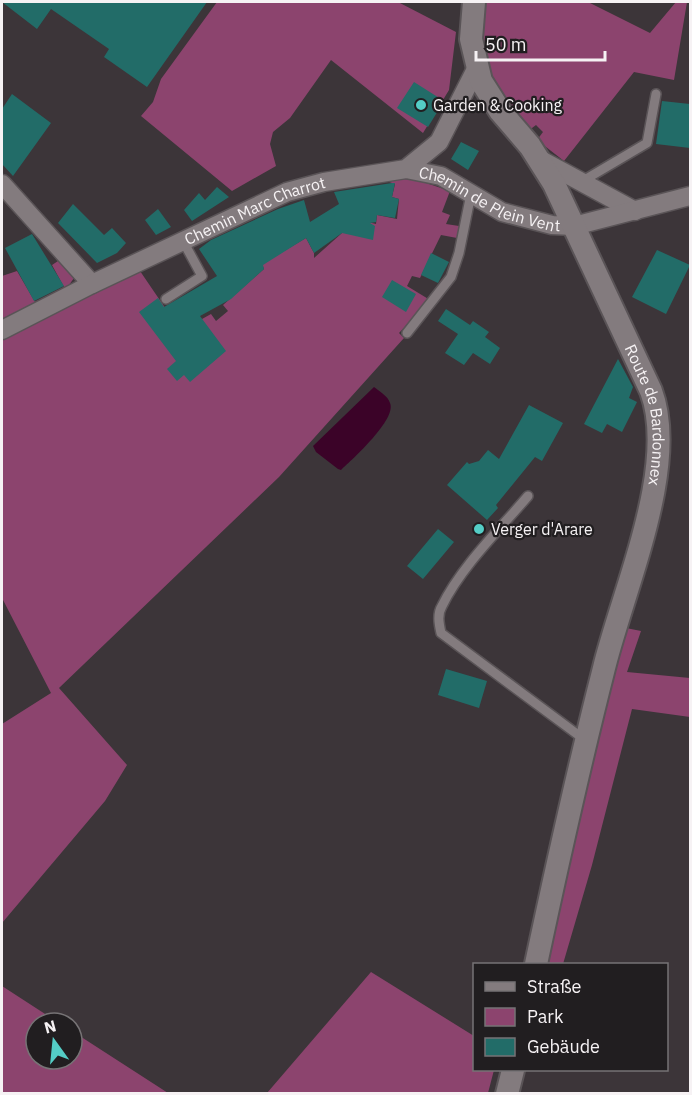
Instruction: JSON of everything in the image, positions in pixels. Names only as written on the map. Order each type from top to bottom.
[{"type":"street","name":"Route de Bardonnex","points":[[474,2],[471,39],[476,69],[489,96],[539,159],[574,226],[651,391],[657,406],[661,437],[652,495],[604,668],[536,963]]},
{"type":"street","points":[[406,169],[439,142],[476,69]]},
{"type":"street","points":[[539,159],[635,211]]},
{"type":"street","name":"Chemin de Plein Vent","points":[[406,169],[441,176],[516,217],[552,225],[574,226],[690,196]]},
{"type":"street","name":"Chemin Marc Charrot","points":[[2,330],[92,284],[287,192],[324,182],[406,169]]},
{"type":"street","points":[[2,184],[92,284]]},
{"type":"street","points":[[507,1094],[513,1071]]},
{"type":"lane","points":[[581,182],[647,143],[656,94]]},
{"type":"lane","points":[[407,333],[451,277],[471,194]]},
{"type":"lane","points":[[166,299],[202,276],[183,242]]},
{"type":"lane","points":[[528,496],[472,562],[441,606],[439,625],[441,633],[586,742]]},
{"type":"green space","points":[[217,2],[398,2],[456,32],[449,90],[423,133],[331,60],[290,118],[273,132],[270,144],[276,166],[232,191],[141,116],[153,102],[161,79]]},
{"type":"green space","points":[[482,2],[588,2],[650,33],[676,2],[687,2],[674,80],[634,72],[564,161],[537,140],[543,132],[536,125],[528,131],[497,86],[485,56],[482,40]]},
{"type":"green space","points":[[408,177],[450,191],[442,212],[450,215],[446,224],[459,226],[457,238],[441,235],[420,278],[412,276],[407,286],[430,300],[399,333],[404,338],[279,477],[59,688],[127,765],[105,801],[2,923],[2,724],[51,693],[2,598],[2,339],[140,271],[172,318],[202,319],[211,314],[216,321],[228,311],[223,305],[264,269],[262,264],[306,238],[314,253],[314,258],[342,233],[342,216],[376,224],[377,215],[397,219],[399,199],[392,197],[395,184],[386,181]]},
{"type":"green space","points":[[61,259],[74,278],[64,292],[2,323],[2,276],[17,271],[35,302],[64,287],[52,265]]},
{"type":"green space","points":[[626,628],[641,631],[627,672],[690,678],[690,717],[632,709],[592,865],[563,963],[548,963],[611,678]]},
{"type":"green space","points":[[371,972],[473,1035],[473,1071],[494,1071],[488,1093],[267,1093]]},
{"type":"green space","points":[[2,986],[41,1011],[24,1011],[24,1071],[84,1071],[84,1039],[168,1093],[2,1093]]},
{"type":"shaded area","points":[[374,387],[389,400],[390,410],[387,419],[364,448],[341,470],[338,469],[316,452],[313,446]]},
{"type":"building","points":[[2,2],[207,2],[147,87],[104,57],[109,49],[51,9],[37,29]]},
{"type":"building","name":"Garden & Cooking","points":[[414,82],[444,101],[428,127],[397,108]]},
{"type":"building","points":[[12,94],[51,123],[13,176],[2,164],[2,109]]},
{"type":"building","points":[[662,101],[690,104],[690,148],[656,144]]},
{"type":"building","points":[[461,142],[479,151],[468,170],[451,159]]},
{"type":"building","points":[[395,183],[392,197],[399,199],[395,218],[377,215],[376,222],[370,223],[375,226],[373,240],[342,233],[314,253],[306,238],[263,265],[264,269],[231,299],[200,316],[226,351],[190,382],[184,375],[177,381],[167,369],[176,361],[139,312],[158,298],[164,307],[217,276],[199,249],[211,240],[278,209],[304,200],[310,222],[339,204],[334,192]]},
{"type":"building","points":[[217,187],[229,197],[192,221],[184,210],[199,193],[205,200]]},
{"type":"building","points":[[73,204],[104,235],[112,228],[126,243],[117,253],[97,263],[58,223]]},
{"type":"building","points":[[158,209],[171,227],[156,235],[145,220]]},
{"type":"building","points":[[32,234],[64,286],[34,301],[5,248]]},
{"type":"building","points":[[657,250],[690,265],[666,314],[632,297]]},
{"type":"building","points":[[431,253],[449,262],[438,283],[421,275]]},
{"type":"building","points":[[392,280],[416,294],[406,312],[382,297]]},
{"type":"building","points":[[446,309],[470,325],[473,321],[489,332],[485,337],[500,348],[490,364],[473,353],[464,365],[445,353],[458,334],[438,321]]},
{"type":"building","points":[[618,359],[633,387],[629,398],[637,402],[622,432],[607,424],[602,433],[584,424]]},
{"type":"building","points":[[529,405],[563,423],[542,461],[535,457],[496,505],[498,508],[487,520],[447,485],[467,462],[469,464],[479,461],[488,450],[499,459]]},
{"type":"building","points":[[438,529],[454,542],[423,579],[407,566]]},
{"type":"building","points":[[446,669],[487,681],[479,708],[438,695]]},
{"type":"place","name":"Garden & Cooking","points":[[421,105]]},
{"type":"place","name":"Verger d'Arare","points":[[479,529]]}]
